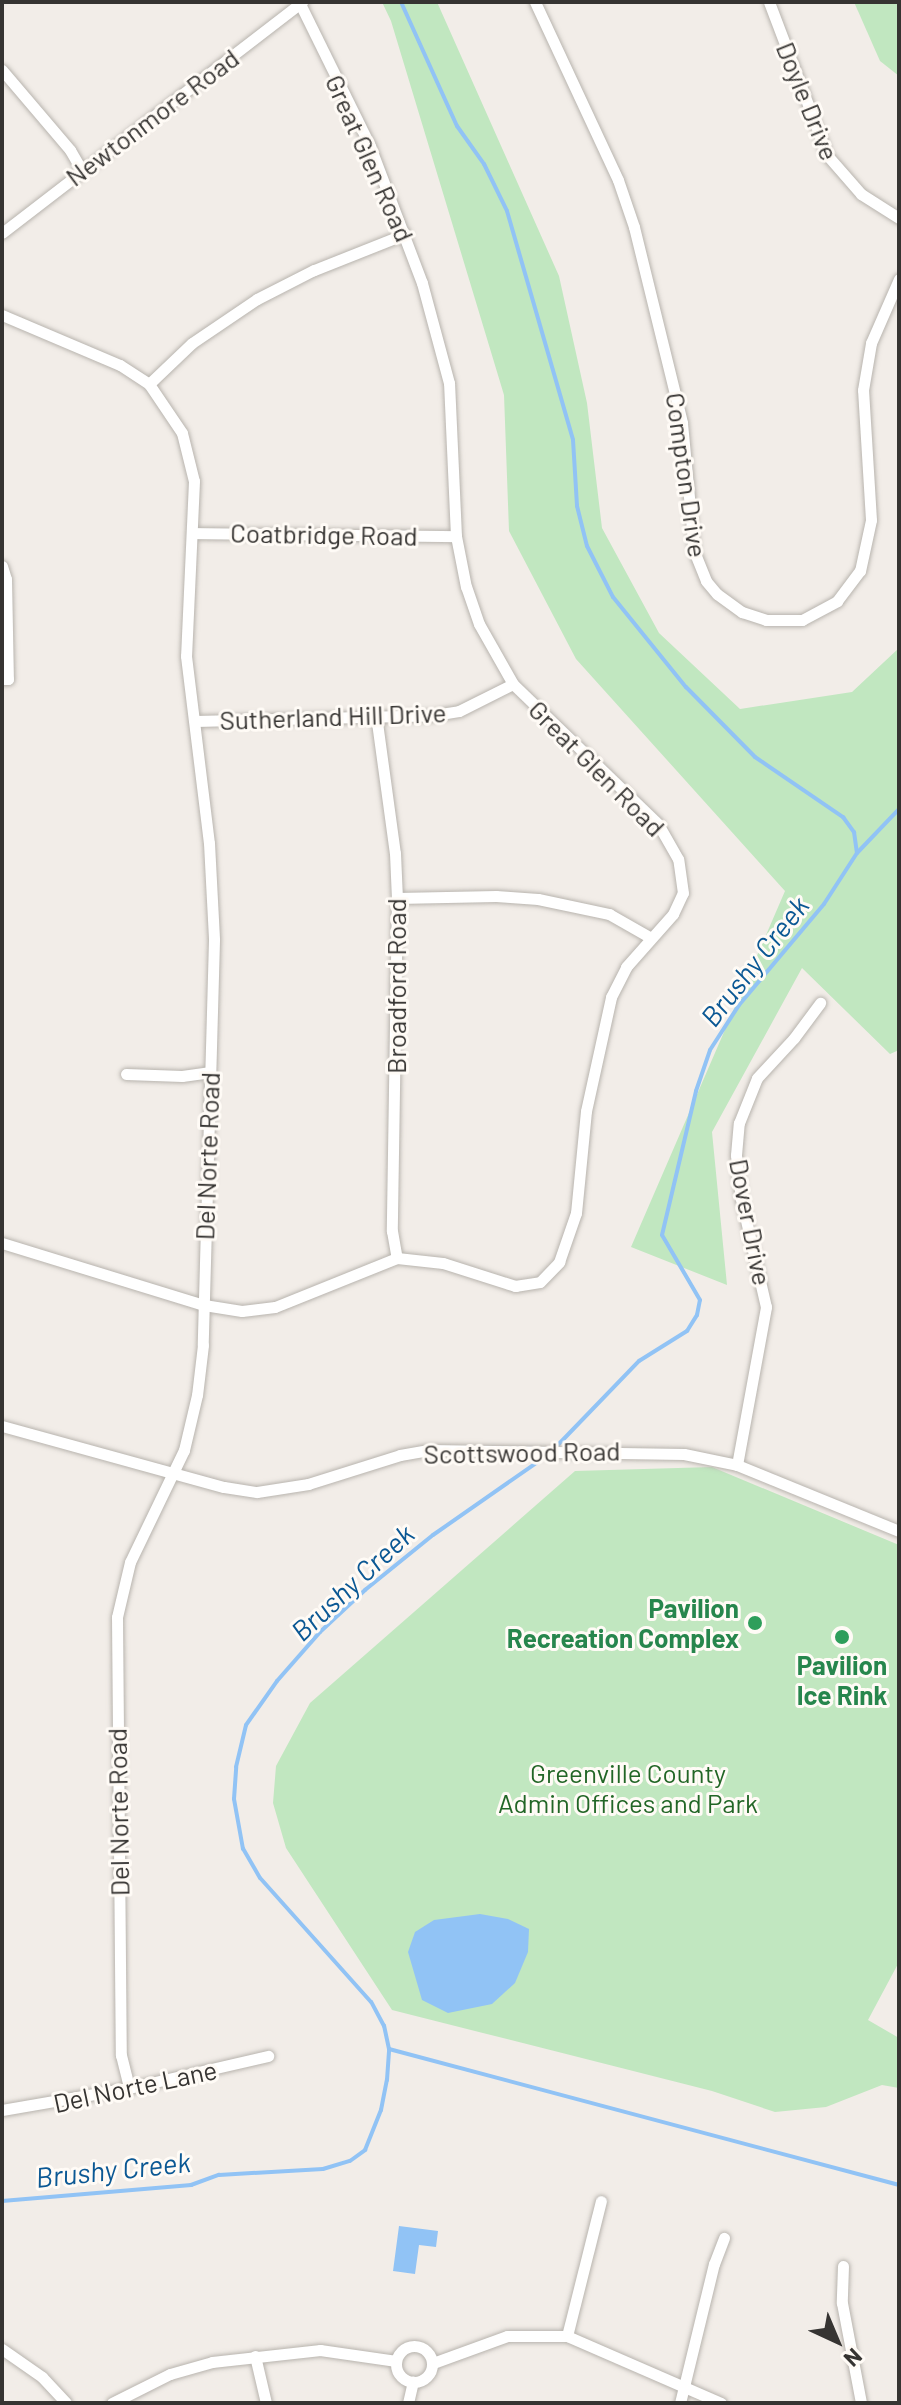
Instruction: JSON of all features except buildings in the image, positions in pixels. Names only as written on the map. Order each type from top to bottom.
[{"type":"street","name":"Compton Drive","points":[[535,2],[618,180],[634,227],[682,423],[694,551],[706,581],[725,602],[742,612],[783,621],[819,614],[837,601],[860,571],[871,520],[863,390],[871,343],[899,279]]},
{"type":"street","name":"Doyle Drive","points":[[769,2],[827,155],[855,189],[899,218]]},
{"type":"street","name":"Newtonmore Road","points":[[2,233],[300,3]]},
{"type":"street","name":"Great Glen Road","points":[[2,1243],[204,1305],[242,1311],[275,1307],[397,1258],[443,1263],[515,1286],[533,1285],[549,1276],[564,1251],[576,1213],[586,1111],[611,997],[626,967],[673,914],[683,893],[682,872],[672,845],[638,801],[513,684],[473,610],[456,536],[449,383],[422,283],[370,146],[300,3]]},
{"type":"street","points":[[2,70],[70,150],[82,171]]},
{"type":"street","points":[[149,384],[192,343],[257,299],[314,270],[405,234]]},
{"type":"street","name":"Del Norte Road","points":[[2,315],[120,365],[149,384],[174,418],[188,450],[194,481],[186,656],[213,898],[204,1305],[197,1395],[184,1450],[130,1562],[117,1617],[121,2041],[129,2088]]},
{"type":"street","name":"Coatbridge Road","points":[[192,533],[456,536]]},
{"type":"street","points":[[2,566],[6,579],[5,679]]},
{"type":"street","name":"Sutherland Hill Drive","points":[[195,721],[449,713],[513,684]]},
{"type":"street","name":"Broadford Road","points":[[376,715],[395,853],[397,898],[392,1231],[397,1258]]},
{"type":"street","points":[[397,898],[496,896],[538,899],[609,914],[651,938]]},
{"type":"street","name":"Dover Drive","points":[[737,1465],[766,1307],[741,1199],[736,1155],[739,1123],[757,1078],[794,1038],[820,1003]]},
{"type":"street","points":[[126,1074],[182,1076],[209,1072]]},
{"type":"street","name":"Scottswood Road","points":[[2,1426],[224,1487],[273,1491],[429,1450],[542,1449],[684,1454],[737,1465],[899,1531]]},
{"type":"street","name":"Del Norte Lane","points":[[2,2110],[129,2088],[268,2056]]},
{"type":"street","points":[[567,2336],[601,2201]]},
{"type":"street","points":[[680,2403],[724,2238]]},
{"type":"street","points":[[843,2266],[842,2303],[861,2403]]},
{"type":"street","points":[[433,2363],[429,2352],[413,2346],[402,2350],[396,2361],[400,2375],[413,2382],[425,2379],[433,2363],[507,2336],[567,2336],[721,2403]]},
{"type":"street","points":[[2,2349],[42,2377],[66,2403]]},
{"type":"street","points":[[112,2403],[188,2368],[255,2356],[320,2350],[396,2361]]},
{"type":"street","points":[[255,2356],[266,2403]]},
{"type":"street","points":[[408,2403],[413,2382]]},
{"type":"green space","points":[[382,2],[437,2],[559,276],[587,403],[602,528],[659,633],[740,709],[852,692],[899,648],[899,1050],[890,1054],[802,968],[712,1132],[727,1285],[631,1247],[785,891],[576,659],[509,531],[504,395],[391,21]]},
{"type":"green space","points":[[854,2],[899,2],[899,76],[880,61]]},
{"type":"green space","name":"Greenville County Admin Offices and Park","points":[[712,1467],[899,1545],[899,1962],[868,2020],[899,2038],[899,2088],[882,2085],[826,2107],[775,2112],[712,2091],[392,2010],[286,1848],[273,1803],[276,1766],[310,1703],[575,1471]]},
{"type":"water","points":[[480,1914],[508,1919],[529,1929],[528,1952],[515,1983],[492,2004],[448,2013],[422,2000],[408,1952],[415,1932],[434,1920]]},
{"type":"water","points":[[399,2226],[438,2231],[436,2247],[419,2245],[415,2274],[393,2271]]},
{"type":"waterway","points":[[401,2],[457,126],[484,164],[507,211],[573,440],[577,506],[587,546],[613,597],[686,687],[755,757],[843,817],[854,832],[857,853]]},
{"type":"waterway","name":"Brushy Creek","points":[[555,1448],[639,1361],[687,1331],[697,1315],[700,1300],[662,1235],[696,1091],[710,1050],[739,1005],[824,904],[857,853],[899,809]]},
{"type":"waterway","name":"Brushy Creek","points":[[2,2201],[191,2185],[219,2175],[323,2169],[350,2161],[365,2150],[381,2110],[387,2080],[389,2049],[384,2026],[371,2002],[260,1878],[243,1849],[234,1799],[236,1767],[246,1725],[277,1681],[320,1632],[365,1590],[433,1535],[549,1454]]},
{"type":"waterway","points":[[389,2049],[899,2185]]},
{"type":"place","name":"Pavilion Recreation Complex","points":[[755,1623]]},
{"type":"place","name":"Pavilion Ice Rink","points":[[842,1637]]}]
